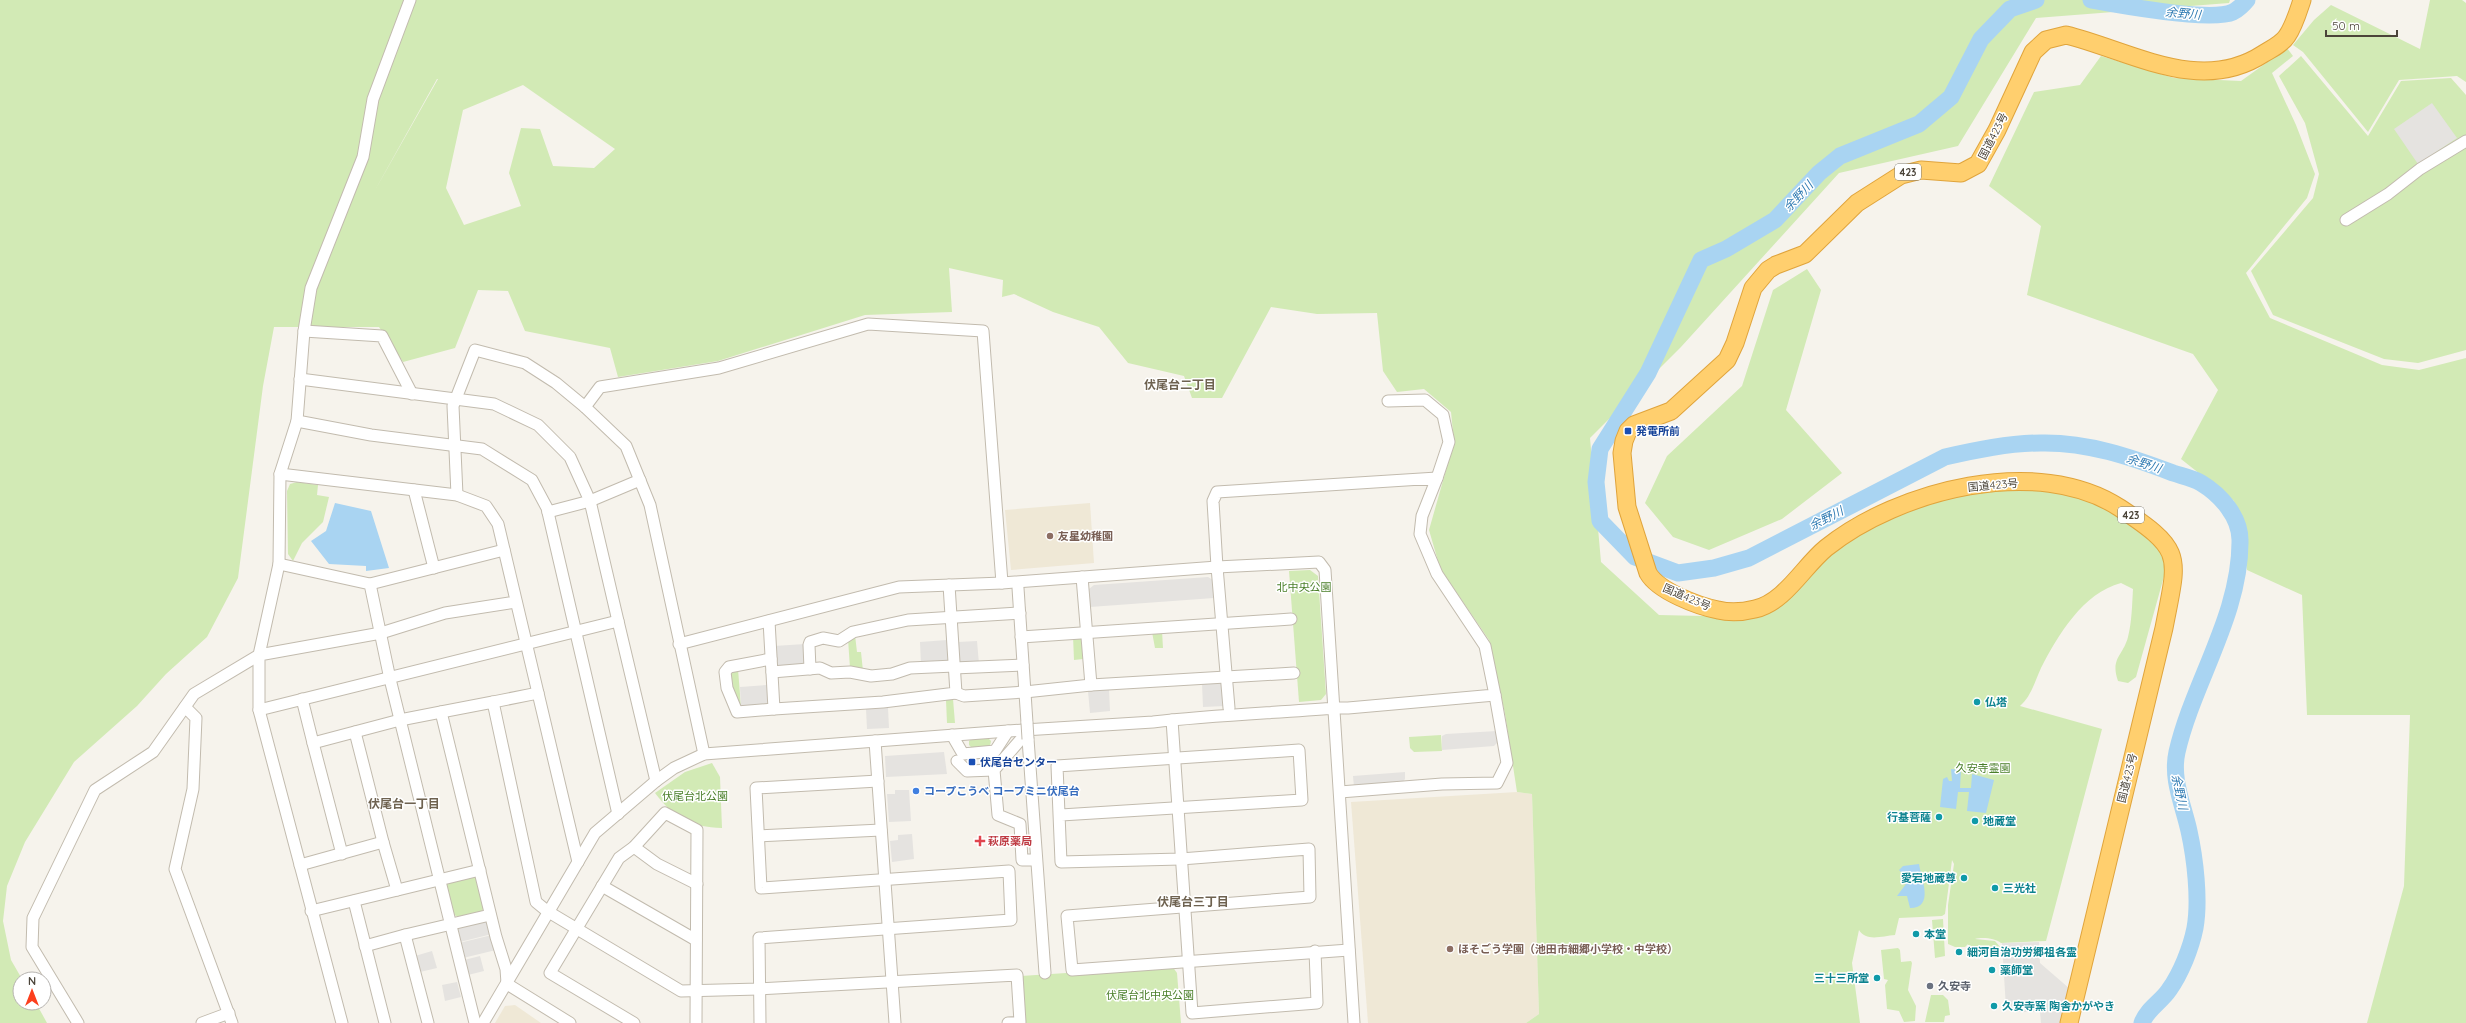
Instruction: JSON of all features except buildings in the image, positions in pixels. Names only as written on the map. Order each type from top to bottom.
[{"type":"highway","name":"国道423号","points":[[2069,1023],[2164,628],[2174,576],[2173,557],[2169,546],[2161,538],[2116,505],[2083,491],[2048,483],[2012,482],[1947,490],[1916,498],[1890,508],[1825,549],[1784,591],[1757,609],[1731,612],[1717,610],[1668,591],[1653,581],[1648,573],[1627,507],[1622,466],[1624,441],[1628,431],[1638,422],[1672,411],[1727,360],[1735,343],[1753,288],[1768,270],[1776,265],[1804,254],[1857,203],[1901,175],[1921,170],[1961,173],[1978,164],[1997,130],[2028,60],[2039,45],[2056,37],[2066,35],[2183,71],[2205,73],[2224,71],[2255,60],[2287,37],[2302,0]]},
{"type":"street","points":[[342,1023],[311,911],[259,710],[259,655],[279,564],[280,474],[297,421],[304,331],[311,288],[364,157],[373,98],[410,0]]},
{"type":"street","points":[[2346,220],[2388,194],[2420,169],[2466,141]]},
{"type":"street","points":[[585,407],[600,387],[719,368],[868,324],[983,331],[1002,583]]},
{"type":"street","points":[[304,331],[382,336],[412,394]]},
{"type":"street","points":[[457,495],[453,406],[475,350],[525,363],[556,383],[585,407],[626,446],[650,505],[704,754]]},
{"type":"street","points":[[300,379],[494,404],[538,425],[570,457],[590,501],[656,781]]},
{"type":"street","points":[[1340,792],[1442,784],[1498,783],[1507,763],[1485,646],[1437,574],[1420,534],[1422,516],[1449,442],[1443,415],[1425,400],[1388,402]]},
{"type":"street","points":[[297,421],[371,435],[482,449],[532,480],[548,512],[618,814]]},
{"type":"street","points":[[280,474],[457,495],[486,506],[498,524],[578,862]]},
{"type":"street","points":[[1229,708],[1227,681],[1224,676],[1213,501],[1217,492],[1436,478]]},
{"type":"street","points":[[548,512],[590,501],[640,480]]},
{"type":"street","points":[[414,490],[434,568]]},
{"type":"street","points":[[279,564],[370,584],[504,550]]},
{"type":"street","points":[[680,644],[899,587],[1002,583],[1217,567],[1319,562],[1325,570],[1354,1023]]},
{"type":"street","points":[[1082,577],[1091,685]]},
{"type":"street","points":[[370,584],[390,679],[449,925],[475,1023]]},
{"type":"street","points":[[950,585],[956,693]]},
{"type":"street","points":[[1018,588],[1027,722],[1025,738],[1045,973]]},
{"type":"street","points":[[78,1023],[32,947],[33,918],[95,790],[153,752],[194,694],[259,655],[380,633],[445,613],[516,602]]},
{"type":"street","points":[[810,669],[810,642],[823,638],[839,640],[853,632],[908,620],[1020,613]]},
{"type":"street","points":[[1021,637],[1291,619]]},
{"type":"street","points":[[259,710],[390,679],[618,621]]},
{"type":"street","points":[[769,621],[774,709]]},
{"type":"street","points":[[771,659],[729,667],[725,672],[728,688],[736,712],[883,702],[956,693],[964,696],[1025,692],[1091,685],[1294,673]]},
{"type":"street","points":[[772,672],[820,668],[830,673],[850,672],[871,676],[892,674],[910,668],[1023,665]]},
{"type":"street","points":[[314,743],[400,720],[538,693]]},
{"type":"street","points":[[483,1023],[507,984],[547,912],[595,833],[656,781],[674,768],[704,754],[1495,695]]},
{"type":"street","points":[[302,699],[342,854]]},
{"type":"street","points":[[493,702],[536,902],[547,912],[681,991],[893,983],[1017,975],[1020,1022],[1008,1023]]},
{"type":"street","points":[[185,707],[196,718],[195,759],[193,789],[175,869],[230,1018],[202,1023]]},
{"type":"street","points":[[441,712],[490,915],[506,969],[507,984]]},
{"type":"street","points":[[1172,720],[1192,1013],[1317,1003],[1315,951]]},
{"type":"street","points":[[952,735],[964,754],[996,751],[1008,731]]},
{"type":"street","points":[[355,732],[397,890]]},
{"type":"street","points":[[957,762],[967,771],[994,770],[1025,738]]},
{"type":"street","points":[[875,741],[895,1023]]},
{"type":"street","points":[[1061,815],[1178,809],[1302,800],[1299,750],[1057,766],[1061,815],[1061,862],[1181,858],[1309,849],[1310,898],[1067,916],[1072,970],[1188,960],[1349,950]]},
{"type":"street","points":[[994,770],[998,815],[1020,824],[1022,860],[1036,860]]},
{"type":"street","points":[[760,1023],[759,938],[1011,920],[1009,871],[761,888],[756,788],[878,781]]},
{"type":"street","points":[[634,1023],[550,973],[619,858],[634,847],[666,813],[697,830],[696,1023]]},
{"type":"street","points":[[759,836],[881,830]]},
{"type":"street","points":[[300,865],[383,842]]},
{"type":"street","points":[[634,847],[657,864],[697,884]]},
{"type":"street","points":[[311,911],[480,870]]},
{"type":"street","points":[[602,886],[696,940]]},
{"type":"street","points":[[354,901],[385,1023]]},
{"type":"street","points":[[365,946],[490,915]]},
{"type":"street","points":[[405,935],[428,1023]]},
{"type":"street","points":[[507,984],[570,1023]]},
{"type":"shaded area","points":[[2432,103],[2457,138],[2418,164],[2394,129]]},
{"type":"shaded area","name":"友星幼稚園","points":[[1090,503],[1094,563],[1011,570],[1005,510]]},
{"type":"shaded area","points":[[1208,577],[1213,580],[1214,598],[1090,607],[1089,589],[1094,585]]},
{"type":"shaded area","points":[[947,640],[948,660],[946,662],[921,664],[920,642]]},
{"type":"shaded area","points":[[977,641],[979,664],[959,662],[958,642]]},
{"type":"shaded area","points":[[805,644],[806,663],[804,666],[778,668],[775,665],[774,646]]},
{"type":"shaded area","points":[[1224,681],[1225,706],[1203,707],[1202,683]]},
{"type":"shaded area","points":[[767,685],[768,704],[766,706],[741,708],[740,687]]},
{"type":"shaded area","points":[[1109,689],[1110,711],[1090,713],[1088,691]]},
{"type":"shaded area","points":[[888,708],[889,728],[867,729],[866,709]]},
{"type":"shaded area","points":[[1497,731],[1498,742],[1494,746],[1442,750],[1442,736],[1446,734]]},
{"type":"shaded area","points":[[944,752],[947,774],[886,777],[885,756]]},
{"type":"shaded area","points":[[1405,772],[1405,779],[1401,784],[1354,787],[1353,776]]},
{"type":"shaded area","points":[[895,790],[909,790],[911,821],[889,822],[887,794],[895,794]]},
{"type":"shaded area","name":"ほそごう学園（池田市細郷小学校・中学校）","points":[[1517,792],[1532,794],[1539,1014],[1526,1023],[1368,1023],[1351,802]]},
{"type":"shaded area","points":[[912,834],[914,859],[892,862],[890,841],[898,840],[898,835]]},
{"type":"shaded area","points":[[484,920],[489,923],[492,934],[460,942],[457,930],[460,926]]},
{"type":"shaded area","points":[[492,935],[496,950],[463,958],[459,943]]},
{"type":"shaded area","points":[[2039,942],[2040,963],[2070,989],[2062,1023],[2041,1023],[2040,1012],[2017,1012],[2017,1008],[2006,1008],[2002,943]]},
{"type":"shaded area","points":[[432,951],[437,968],[420,972],[415,956]]},
{"type":"shaded area","points":[[480,956],[484,971],[468,975],[464,960]]},
{"type":"shaded area","points":[[457,982],[461,997],[445,1001],[442,985]]},
{"type":"shaded area","points":[[515,1005],[541,1023],[495,1023],[505,1006]]},
{"type":"green space","name":"久安寺霊園","points":[[0,0],[2230,0],[2229,3],[2036,18],[1958,146],[1839,173],[1681,347],[1590,438],[1601,562],[1659,615],[1747,617],[1841,547],[1890,517],[1949,497],[1991,491],[2044,490],[2079,496],[2129,521],[2161,547],[2168,562],[2136,677],[2128,683],[2118,681],[2115,667],[2128,637],[2132,607],[2133,589],[2121,583],[2107,588],[2095,596],[2073,617],[2055,642],[2030,693],[2020,706],[2102,729],[2046,941],[2001,943],[1992,939],[1978,938],[1975,939],[1995,941],[2001,948],[1976,949],[1972,953],[1969,952],[1968,944],[1965,947],[1955,947],[1948,944],[1948,905],[1954,864],[1952,860],[1945,914],[1942,916],[1899,918],[1895,935],[1870,937],[1862,934],[1859,930],[1852,963],[1860,1023],[1526,1023],[1539,1014],[1532,794],[1517,792],[1505,714],[1489,640],[1440,568],[1429,530],[1454,442],[1451,412],[1424,389],[1397,392],[1383,371],[1377,313],[1317,314],[1271,307],[1222,398],[1192,398],[1184,376],[1128,363],[1099,327],[1053,312],[1014,294],[1002,297],[1003,280],[949,268],[952,312],[865,315],[718,361],[618,377],[610,348],[525,331],[508,291],[478,290],[455,348],[403,362],[379,327],[274,327],[263,386],[238,578],[207,637],[166,674],[137,706],[74,762],[25,842],[7,886],[3,921],[11,960],[17,971],[12,971],[12,1011],[40,1011],[47,1023],[0,1023]],"holes":[[[437,79],[438,79],[374,192]],[[523,85],[615,149],[594,168],[553,166],[540,129],[521,128],[509,173],[521,206],[464,225],[446,188],[463,110]]]},
{"type":"green space","points":[[2430,0],[2462,0],[2466,3],[2466,82],[2457,76],[2399,80],[2368,132],[2303,52],[2293,45],[2314,20],[2331,5],[2420,49]]},
{"type":"green space","points":[[2287,48],[2293,56],[2272,73],[2296,125],[2315,174],[2307,198],[2246,273],[2270,318],[2382,365],[2419,370],[2466,358],[2466,1023],[2367,1023],[2404,886],[2410,715],[2307,715],[2302,595],[2247,570],[2234,501],[2181,459],[2218,390],[2193,354],[2027,295],[2041,226],[1989,186],[2034,92],[2080,85],[2101,56],[2174,78],[2241,81]]},
{"type":"green space","points":[[2301,56],[2368,136],[2401,81],[2451,78],[2466,95],[2466,350],[2418,363],[2384,359],[2273,315],[2251,271],[2313,198],[2319,174],[2305,123],[2279,76]]},
{"type":"green space","points":[[1807,269],[1821,290],[1786,410],[1842,473],[1782,519],[1709,550],[1673,537],[1645,503],[1667,456],[1742,386],[1773,290]]},
{"type":"green space","points":[[297,482],[318,485],[317,495],[329,497],[323,522],[302,543],[293,561],[288,554],[287,491],[290,484]]},
{"type":"green space","name":"北中央公園","points":[[1310,570],[1318,576],[1326,694],[1321,700],[1299,702],[1289,571]]},
{"type":"green space","points":[[1162,631],[1163,648],[1155,648],[1152,632]]},
{"type":"green space","points":[[855,635],[857,652],[861,652],[863,671],[850,668],[848,639]]},
{"type":"green space","points":[[1073,636],[1081,636],[1083,659],[1074,660]]},
{"type":"green space","points":[[738,669],[741,707],[737,706],[729,674]]},
{"type":"green space","points":[[953,699],[955,723],[947,723],[946,700]]},
{"type":"green space","points":[[1441,735],[1442,751],[1414,752],[1410,748],[1409,737]]},
{"type":"green space","points":[[988,738],[991,741],[990,746],[972,748],[969,745],[969,741],[972,739]]},
{"type":"green space","name":"伏尾台北公園","points":[[712,763],[720,777],[722,828],[701,826],[684,820],[669,809],[655,793],[685,772]]},
{"type":"green space","points":[[473,876],[477,878],[484,908],[481,912],[459,917],[454,915],[446,887],[448,882]]},
{"type":"green space","points":[[1943,919],[1945,956],[1935,958],[1932,920]]},
{"type":"green space","points":[[1898,948],[1900,950],[1901,962],[1911,961],[1912,963],[1908,990],[1916,1006],[1915,1021],[1904,1022],[1899,1011],[1887,1009],[1885,985],[1888,980],[1884,979],[1881,950]]},
{"type":"green space","name":"伏尾台北中央公園","points":[[1172,966],[1177,973],[1181,1023],[1025,1023],[1021,976]]},
{"type":"green space","points":[[1931,995],[1943,995],[1948,1000],[1950,1015],[1945,1016],[1944,1022],[1925,1022]]},
{"type":"water","points":[[335,503],[371,511],[389,568],[366,571],[366,566],[329,564],[311,541],[326,531]]},
{"type":"water","points":[[1951,769],[1961,770],[1960,788],[1971,788],[1972,774],[1994,780],[1986,813],[1967,811],[1969,792],[1958,792],[1956,809],[1940,807],[1943,779],[1947,777],[1949,781],[1952,781]]},
{"type":"water","points":[[1919,864],[1924,884],[1924,898],[1918,907],[1910,908],[1907,896],[1897,896],[1906,884],[1906,877],[1899,870],[1903,866]]},
{"type":"waterway","name":"余野川","points":[[2036,0],[2010,9],[1981,39],[1951,97],[1919,124],[1840,156],[1819,173],[1775,220],[1726,249],[1701,260],[1648,373],[1600,449],[1596,482],[1600,521],[1635,557],[1678,573],[1714,568],[1749,558],[1945,457],[1993,447],[2029,443],[2058,443],[2075,445],[2125,456],[2195,480],[2216,494],[2228,507],[2237,523],[2240,540],[2238,567],[2233,594],[2225,621],[2184,726],[2176,762],[2178,792],[2189,831],[2195,866],[2197,892],[2195,928],[2188,952],[2178,976],[2169,990],[2147,1014],[2142,1023]]},
{"type":"waterway","name":"余野川","points":[[2091,0],[2164,12],[2205,15],[2222,15],[2233,12],[2247,0]]},
{"type":"place","name":"発電所前","points":[[1628,431]]},
{"type":"place","name":"友星幼稚園","points":[[1050,536]]},
{"type":"place","name":"仏塔","points":[[1977,702]]},
{"type":"place","name":"伏尾台センター","points":[[972,762]]},
{"type":"place","name":"コープこうべ コープミニ伏尾台","points":[[916,791]]},
{"type":"place","name":"行基菩薩","points":[[1939,817]]},
{"type":"place","name":"地蔵堂","points":[[1975,821]]},
{"type":"place","name":"萩原薬局","points":[[980,841]]},
{"type":"place","name":"愛宕地蔵尊","points":[[1964,878]]},
{"type":"place","name":"三光社","points":[[1995,888]]},
{"type":"place","name":"本堂","points":[[1916,934]]},
{"type":"place","name":"ほそごう学園（池田市細郷小学校・中学校）","points":[[1450,949]]},
{"type":"place","name":"細河自治功労郷祖各霊","points":[[1959,952]]},
{"type":"place","name":"薬師堂","points":[[1992,970]]},
{"type":"place","name":"三十三所堂","points":[[1877,978]]},
{"type":"place","name":"久安寺","points":[[1930,986]]},
{"type":"place","name":"久安寺窯 陶舎かがやき","points":[[1994,1006]]},
{"type":"district","name":"伏尾台二丁目","points":[[1180,384]]},
{"type":"district","name":"伏尾台一丁目","points":[[404,803]]},
{"type":"district","name":"伏尾台三丁目","points":[[1193,901]]}]
